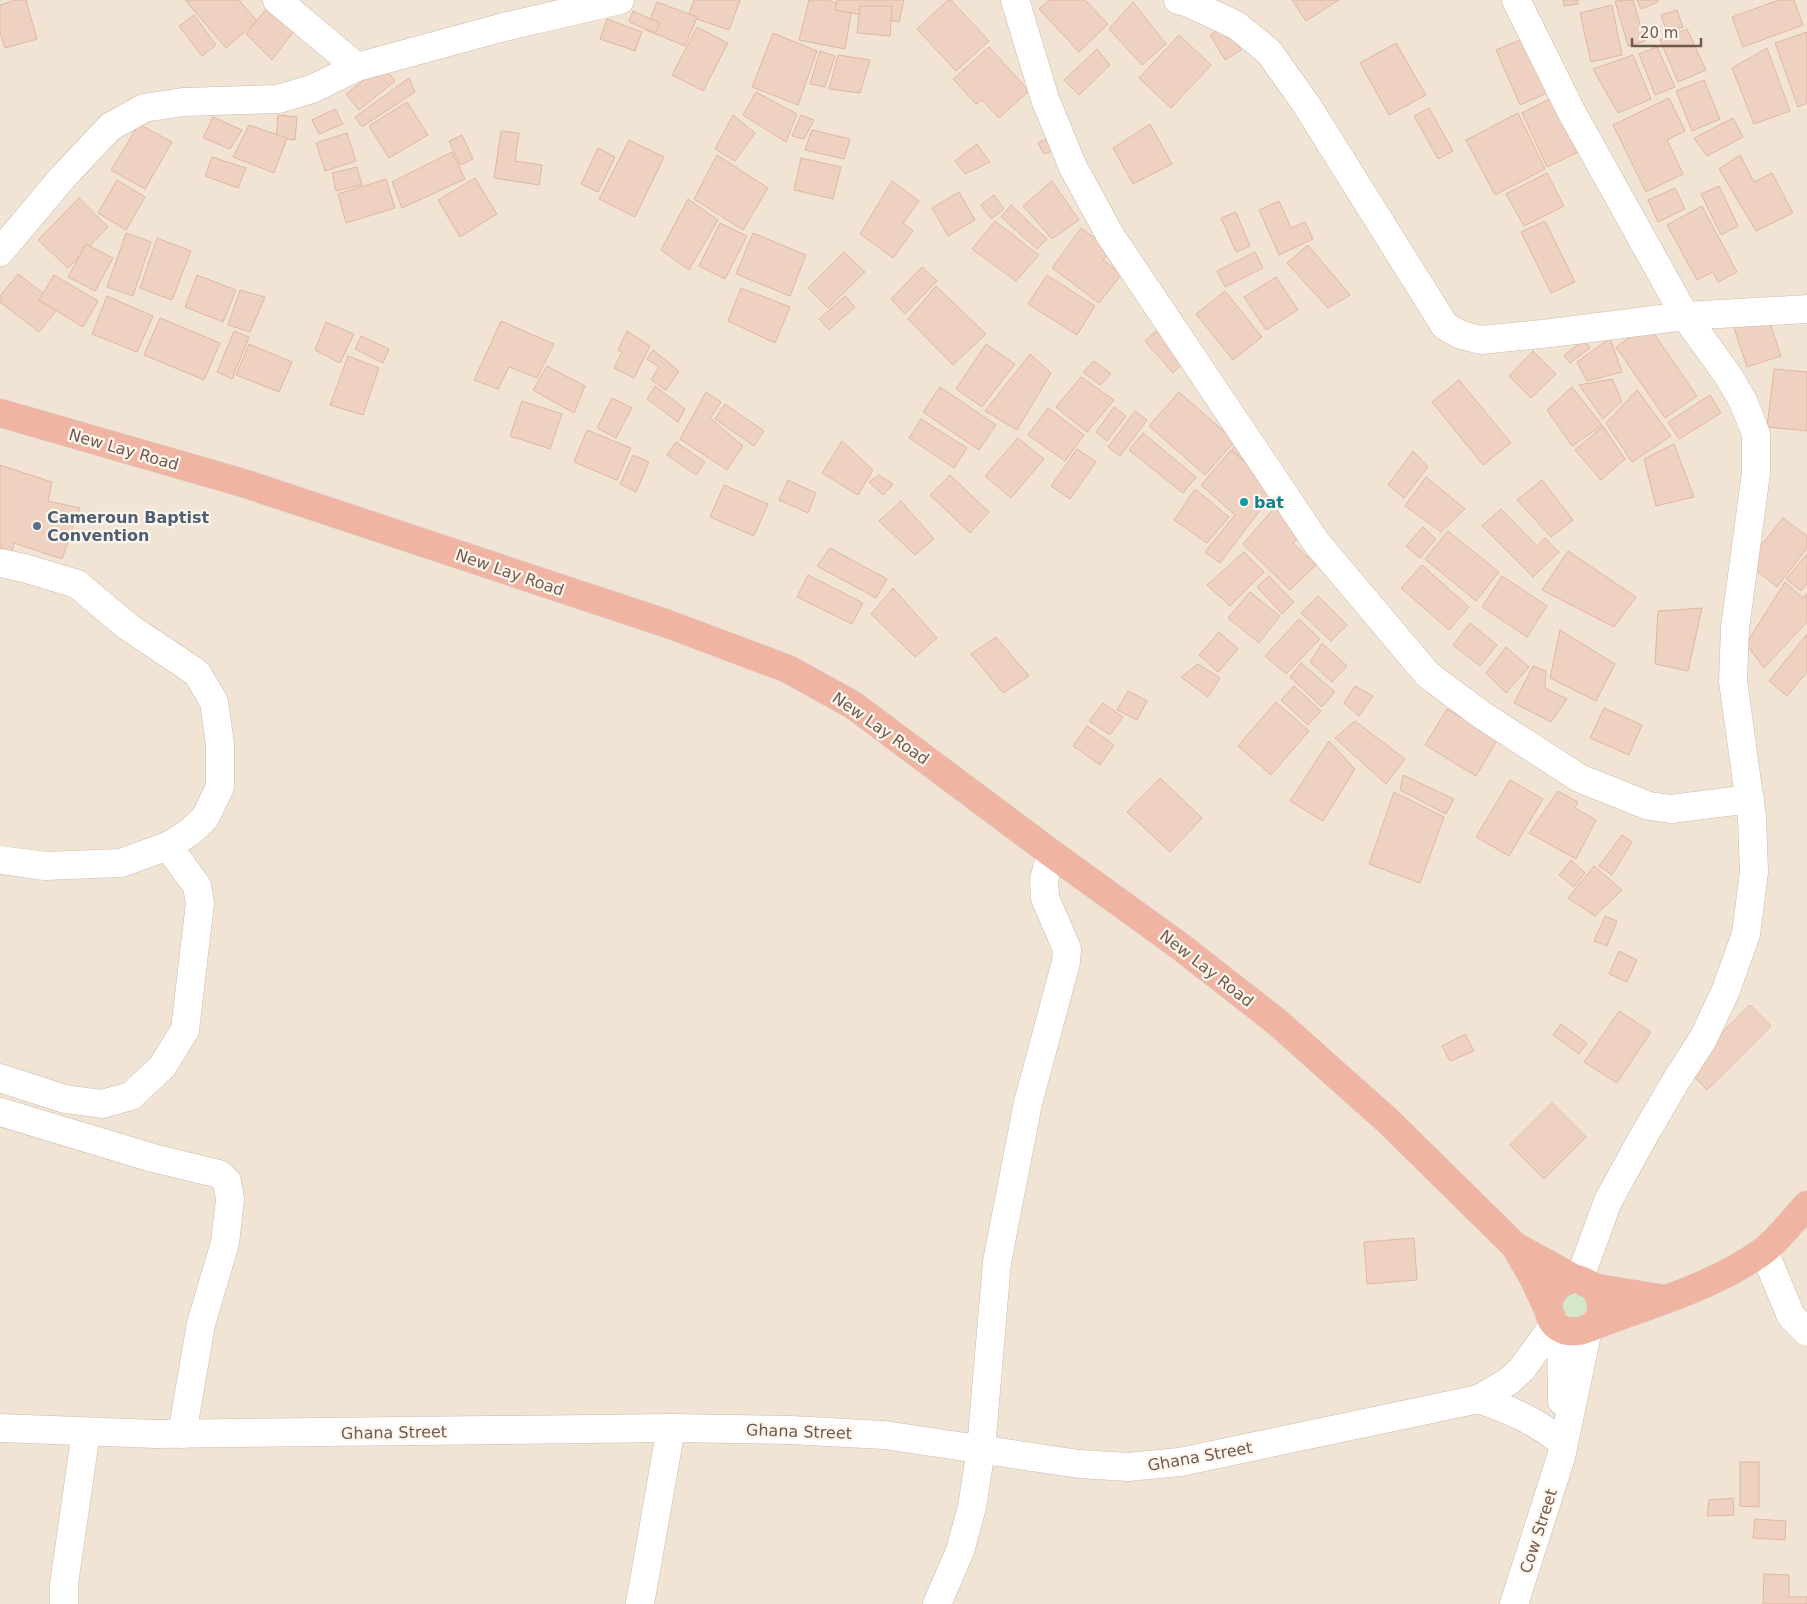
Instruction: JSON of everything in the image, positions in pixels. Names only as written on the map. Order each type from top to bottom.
[{"type":"highway","name":"New Lay Road","points":[[0,413],[244,483],[668,624],[788,669],[853,705],[1051,854],[1181,947],[1277,1022],[1388,1122],[1514,1246]]},
{"type":"highway","points":[[1667,1299],[1583,1282],[1566,1281],[1558,1285],[1552,1292],[1549,1300],[1549,1309],[1556,1323],[1574,1332],[1590,1328],[1667,1299],[1730,1272],[1764,1251],[1807,1205]]},
{"type":"highway","points":[[1514,1246],[1583,1282],[1599,1295],[1602,1304],[1601,1312],[1590,1328]]},
{"type":"highway","points":[[1514,1246],[1534,1279],[1556,1323]]},
{"type":"street","points":[[277,0],[357,67]]},
{"type":"street","points":[[0,252],[62,178],[110,127],[144,108],[183,102],[278,99],[312,89],[357,67],[504,27],[620,0]]},
{"type":"street","points":[[1015,0],[1045,99],[1073,167],[1110,235],[1316,542],[1428,675],[1482,715],[1579,778],[1649,806],[1671,809],[1750,799]]},
{"type":"street","points":[[1178,0],[1189,3],[1236,25],[1269,52],[1306,104],[1445,326],[1461,335],[1481,340],[1685,316],[1807,308]]},
{"type":"street","points":[[1516,0],[1571,110],[1685,316],[1727,374],[1743,401],[1756,434],[1756,473],[1735,628],[1733,682],[1752,818],[1754,872],[1746,934],[1726,990],[1703,1039],[1676,1080],[1608,1201],[1583,1282]]},
{"type":"street","points":[[0,563],[77,584],[127,626],[197,673],[214,702],[220,744],[220,787],[205,818],[190,832],[168,846],[121,863],[45,866],[0,860]]},
{"type":"street","points":[[0,1078],[65,1098],[102,1104],[131,1096],[162,1066],[185,1030],[200,902],[197,886],[168,846]]},
{"type":"street","points":[[937,1604],[960,1551],[972,1507],[980,1449],[998,1262],[1028,1103],[1066,962],[1067,949],[1045,898],[1044,880],[1051,854]]},
{"type":"street","points":[[0,1112],[153,1158],[219,1174],[226,1181],[230,1199],[225,1243],[201,1324],[182,1434]]},
{"type":"street","points":[[1764,1251],[1791,1316],[1807,1332]]},
{"type":"street","name":"Ghana Street","points":[[0,1428],[182,1434],[671,1428],[790,1430],[884,1435],[1079,1464],[1128,1467],[1180,1462],[1479,1399],[1509,1381],[1522,1369],[1556,1323]]},
{"type":"street","name":"Cow Street","points":[[1556,1323],[1561,1449]]},
{"type":"street","name":"Cow Street","points":[[1514,1604],[1561,1449],[1590,1328]]},
{"type":"street","points":[[1479,1399],[1520,1414],[1542,1426],[1561,1449]]},
{"type":"street","points":[[640,1604],[671,1428]]},
{"type":"street","points":[[64,1604],[64,1584],[86,1432]]},
{"type":"shaded area","points":[[0,0],[1807,0],[1807,1604],[0,1604]]},
{"type":"green space","points":[[1575,1293],[1584,1296],[1587,1305],[1584,1314],[1575,1317],[1566,1314],[1563,1305],[1566,1296]]},
{"type":"building","points":[[15,0],[26,0],[37,39],[5,48],[0,33],[0,5]]},
{"type":"building","points":[[185,0],[239,0],[257,21],[226,48]]},
{"type":"building","points":[[694,0],[740,0],[729,30],[688,16]]},
{"type":"building","points":[[809,0],[828,0],[852,9],[845,49],[799,40]]},
{"type":"building","points":[[837,0],[904,0],[899,22],[835,10]]},
{"type":"building","points":[[948,0],[951,0],[989,41],[956,71],[917,29]]},
{"type":"building","points":[[1049,0],[1085,0],[1108,24],[1079,52],[1039,9]]},
{"type":"building","points":[[1292,0],[1339,0],[1306,21]]},
{"type":"building","points":[[1563,0],[1578,0],[1578,4],[1564,6]]},
{"type":"building","points":[[1633,0],[1645,41],[1628,46],[1615,1]]},
{"type":"building","points":[[1637,0],[1657,0],[1658,2],[1641,9]]},
{"type":"building","points":[[1779,0],[1794,0],[1803,25],[1743,47],[1732,17]]},
{"type":"building","points":[[657,2],[697,17],[685,46],[646,30]]},
{"type":"building","points":[[1133,2],[1166,44],[1142,65],[1109,29]]},
{"type":"building","points":[[1612,5],[1622,55],[1591,62],[1580,13]]},
{"type":"building","points":[[860,6],[892,6],[890,36],[857,33]]},
{"type":"building","points":[[267,8],[293,32],[272,60],[246,34]]},
{"type":"building","points":[[1677,10],[1683,27],[1667,33],[1661,15]]},
{"type":"building","points":[[633,11],[660,23],[655,33],[629,22]]},
{"type":"building","points":[[194,15],[216,45],[202,56],[179,26]]},
{"type":"building","points":[[607,19],[642,32],[635,51],[600,39]]},
{"type":"building","points":[[1226,25],[1241,50],[1225,60],[1210,35]]},
{"type":"building","points":[[697,27],[728,43],[703,91],[672,75]]},
{"type":"building","points":[[1687,29],[1706,70],[1678,82],[1660,40]]},
{"type":"building","points":[[1807,32],[1807,103],[1798,107],[1775,43]]},
{"type":"building","points":[[773,33],[817,51],[798,105],[752,87]]},
{"type":"building","points":[[1179,35],[1211,65],[1171,108],[1139,78]]},
{"type":"building","points":[[1532,35],[1556,89],[1520,105],[1496,50]]},
{"type":"building","points":[[1396,43],[1426,95],[1389,115],[1360,63]]},
{"type":"building","points":[[989,47],[1029,91],[999,118],[982,100],[976,104],[953,79]]},
{"type":"building","points":[[1657,47],[1675,87],[1655,95],[1639,54]]},
{"type":"building","points":[[1767,48],[1790,111],[1754,124],[1732,68]]},
{"type":"building","points":[[1097,49],[1110,65],[1079,95],[1064,80]]},
{"type":"building","points":[[820,51],[835,56],[825,87],[810,84]]},
{"type":"building","points":[[838,55],[870,60],[860,93],[829,89]]},
{"type":"building","points":[[1633,55],[1651,99],[1618,113],[1593,69]]},
{"type":"building","points":[[382,65],[395,81],[359,110],[346,94]]},
{"type":"building","points":[[409,78],[415,92],[362,127],[355,117]]},
{"type":"building","points":[[1704,80],[1720,119],[1692,131],[1676,91]]},
{"type":"building","points":[[756,92],[797,114],[786,142],[743,115]]},
{"type":"building","points":[[1557,95],[1582,150],[1547,167],[1522,113]]},
{"type":"building","points":[[1669,98],[1685,131],[1667,140],[1683,174],[1646,192],[1613,125]]},
{"type":"building","points":[[407,102],[428,135],[389,158],[369,126]]},
{"type":"building","points":[[1429,108],[1453,151],[1438,159],[1414,116]]},
{"type":"building","points":[[335,109],[343,124],[319,134],[312,120]]},
{"type":"building","points":[[1518,113],[1545,169],[1495,195],[1466,140]]},
{"type":"building","points":[[278,115],[297,117],[295,140],[276,138]]},
{"type":"building","points":[[733,115],[755,133],[735,161],[715,149]]},
{"type":"building","points":[[801,115],[814,120],[804,139],[792,136]]},
{"type":"building","points":[[213,117],[242,130],[230,149],[203,138]]},
{"type":"building","points":[[1733,118],[1743,137],[1707,156],[1694,138]]},
{"type":"building","points":[[139,124],[172,142],[145,189],[111,170]]},
{"type":"building","points":[[1150,124],[1172,164],[1133,184],[1113,148]]},
{"type":"building","points":[[249,125],[287,138],[274,173],[233,157]]},
{"type":"building","points":[[812,130],[850,139],[844,159],[805,150]]},
{"type":"building","points":[[501,131],[519,133],[515,161],[542,165],[539,185],[494,178]]},
{"type":"building","points":[[347,133],[356,161],[325,171],[316,143]]},
{"type":"building","points":[[462,135],[473,159],[460,165],[449,141]]},
{"type":"building","points":[[1046,139],[1052,151],[1044,154],[1038,143]]},
{"type":"building","points":[[629,140],[664,157],[635,217],[599,199]]},
{"type":"building","points":[[977,144],[990,162],[965,174],[955,161]]},
{"type":"building","points":[[598,148],[615,157],[598,192],[581,184]]},
{"type":"building","points":[[452,152],[465,179],[402,208],[392,182]]},
{"type":"building","points":[[717,155],[768,188],[743,230],[694,199]]},
{"type":"building","points":[[1740,155],[1754,182],[1772,173],[1793,213],[1756,231],[1719,169]]},
{"type":"building","points":[[212,157],[246,168],[238,188],[205,176]]},
{"type":"building","points":[[801,158],[841,167],[833,199],[794,190]]},
{"type":"building","points":[[357,167],[362,185],[336,191],[332,173]]},
{"type":"building","points":[[1547,173],[1564,206],[1524,226],[1506,194]]},
{"type":"building","points":[[475,178],[497,214],[460,237],[438,200]]},
{"type":"building","points":[[386,179],[395,208],[346,223],[338,194]]},
{"type":"building","points":[[117,180],[145,197],[126,230],[98,213]]},
{"type":"building","points":[[892,181],[919,201],[903,223],[913,231],[893,258],[860,234]]},
{"type":"building","points":[[1052,181],[1079,220],[1052,239],[1023,206]]},
{"type":"building","points":[[1719,186],[1738,226],[1721,235],[1701,194]]},
{"type":"building","points":[[1675,188],[1685,209],[1658,222],[1648,200]]},
{"type":"building","points":[[959,192],[975,220],[948,236],[932,208]]},
{"type":"building","points":[[994,195],[1004,209],[991,219],[981,205]]},
{"type":"building","points":[[79,198],[108,227],[68,268],[38,240]]},
{"type":"building","points":[[688,199],[718,220],[689,270],[661,250]]},
{"type":"building","points":[[1279,201],[1291,228],[1305,222],[1313,239],[1279,255],[1259,210]]},
{"type":"building","points":[[1011,205],[1047,239],[1037,249],[1001,217]]},
{"type":"building","points":[[1702,206],[1737,272],[1718,282],[1713,272],[1697,280],[1667,225]]},
{"type":"building","points":[[1236,212],[1250,246],[1236,252],[1221,218]]},
{"type":"building","points":[[995,221],[1039,255],[1016,281],[972,249]]},
{"type":"building","points":[[1545,221],[1575,282],[1551,293],[1521,232]]},
{"type":"building","points":[[720,223],[747,236],[725,279],[699,266]]},
{"type":"building","points":[[1081,228],[1111,250],[1103,260],[1122,274],[1099,303],[1052,268]]},
{"type":"building","points":[[126,233],[151,242],[133,296],[107,287]]},
{"type":"building","points":[[753,233],[806,255],[790,296],[736,274]]},
{"type":"building","points":[[157,238],[191,251],[172,300],[140,288]]},
{"type":"building","points":[[86,244],[113,258],[95,291],[68,277]]},
{"type":"building","points":[[1308,245],[1350,295],[1328,308],[1287,263]]},
{"type":"building","points":[[844,252],[865,272],[828,308],[808,288]]},
{"type":"building","points":[[1255,252],[1263,268],[1225,287],[1217,271]]},
{"type":"building","points":[[922,267],[937,281],[905,314],[891,299]]},
{"type":"building","points":[[18,274],[60,306],[39,332],[0,302],[0,296]]},
{"type":"building","points":[[54,275],[98,301],[83,327],[39,300]]},
{"type":"building","points":[[197,275],[236,290],[223,322],[185,307]]},
{"type":"building","points":[[1047,275],[1095,306],[1077,335],[1028,304]]},
{"type":"building","points":[[1276,277],[1298,310],[1266,330],[1244,297]]},
{"type":"building","points":[[936,286],[986,334],[953,365],[908,319]]},
{"type":"building","points":[[741,288],[790,307],[775,343],[728,321]]},
{"type":"building","points":[[240,290],[265,297],[250,332],[228,325]]},
{"type":"building","points":[[1225,291],[1262,337],[1233,360],[1196,314]]},
{"type":"building","points":[[107,296],[153,316],[137,352],[92,334]]},
{"type":"building","points":[[845,296],[855,307],[829,330],[819,319]]},
{"type":"building","points":[[1767,314],[1781,356],[1747,367],[1733,325]]},
{"type":"building","points":[[160,318],[220,343],[204,380],[144,355]]},
{"type":"building","points":[[501,321],[554,344],[537,378],[509,367],[498,389],[474,380]]},
{"type":"building","points":[[326,322],[354,334],[340,363],[315,350]]},
{"type":"building","points":[[1648,325],[1697,396],[1665,418],[1616,347]]},
{"type":"building","points":[[1162,326],[1187,359],[1173,373],[1145,341]]},
{"type":"building","points":[[234,331],[249,337],[232,379],[217,372]]},
{"type":"building","points":[[627,331],[650,346],[634,378],[614,368],[622,352],[618,350]]},
{"type":"building","points":[[361,336],[389,349],[383,363],[355,349]]},
{"type":"building","points":[[1610,338],[1622,372],[1587,381],[1577,362]]},
{"type":"building","points":[[1584,340],[1590,348],[1570,363],[1564,355]]},
{"type":"building","points":[[249,344],[292,362],[279,392],[236,375]]},
{"type":"building","points":[[986,344],[1015,364],[982,407],[956,389]]},
{"type":"building","points":[[653,350],[679,371],[666,390],[651,380],[659,367],[647,359]]},
{"type":"building","points":[[1533,351],[1556,374],[1531,398],[1509,376]]},
{"type":"building","points":[[1030,354],[1051,373],[1017,430],[985,411]]},
{"type":"building","points":[[348,356],[379,368],[363,415],[330,405]]},
{"type":"building","points":[[1094,361],[1111,374],[1100,385],[1083,372]]},
{"type":"building","points":[[547,366],[585,386],[574,413],[533,390]]},
{"type":"building","points":[[1774,369],[1807,372],[1807,431],[1767,427]]},
{"type":"building","points":[[1081,377],[1114,400],[1087,432],[1056,407]]},
{"type":"building","points":[[1612,379],[1622,401],[1603,419],[1579,385]]},
{"type":"building","points":[[1459,380],[1511,443],[1483,465],[1432,402]]},
{"type":"building","points":[[655,386],[685,409],[678,422],[647,399]]},
{"type":"building","points":[[940,387],[996,425],[979,450],[923,412]]},
{"type":"building","points":[[1572,387],[1602,425],[1572,446],[1547,410]]},
{"type":"building","points":[[1637,390],[1671,436],[1632,462],[1606,423]]},
{"type":"building","points":[[706,392],[721,402],[710,418],[743,446],[727,470],[680,439]]},
{"type":"building","points":[[1179,392],[1235,441],[1205,475],[1149,426]]},
{"type":"building","points":[[1710,395],[1721,413],[1679,439],[1668,422]]},
{"type":"building","points":[[612,398],[632,408],[616,438],[597,428]]},
{"type":"building","points":[[522,401],[562,414],[550,449],[510,436]]},
{"type":"building","points":[[725,404],[764,431],[754,446],[715,419]]},
{"type":"building","points":[[1114,407],[1126,416],[1107,441],[1096,432]]},
{"type":"building","points":[[1048,408],[1084,435],[1065,461],[1028,435]]},
{"type":"building","points":[[1135,411],[1147,420],[1120,456],[1108,447]]},
{"type":"building","points":[[921,419],[967,448],[954,468],[909,438]]},
{"type":"building","points":[[1603,426],[1625,459],[1601,480],[1575,450]]},
{"type":"building","points":[[587,430],[631,448],[617,480],[574,462]]},
{"type":"building","points":[[1143,433],[1196,477],[1183,493],[1129,450]]},
{"type":"building","points":[[1018,438],[1044,459],[1011,498],[985,476]]},
{"type":"building","points":[[1238,439],[1254,452],[1239,470],[1227,460]]},
{"type":"building","points":[[842,441],[873,470],[858,495],[822,473]]},
{"type":"building","points":[[676,442],[705,462],[696,475],[667,455]]},
{"type":"building","points":[[1674,444],[1694,497],[1656,506],[1644,459]]},
{"type":"building","points":[[1077,449],[1096,462],[1070,499],[1051,486]]},
{"type":"building","name":"bat","points":[[1231,450],[1277,488],[1220,563],[1205,552],[1235,515],[1201,485]]},
{"type":"building","points":[[1413,451],[1428,467],[1404,498],[1388,485]]},
{"type":"building","points":[[633,455],[649,462],[636,492],[620,484]]},
{"type":"building","name":"Cameroun Baptist Convention","points":[[0,465],[52,482],[48,501],[80,508],[62,559],[14,543],[12,552],[0,548]]},
{"type":"building","points":[[879,475],[893,484],[883,495],[869,482]]},
{"type":"building","points":[[950,475],[989,512],[970,533],[930,495]]},
{"type":"building","points":[[1426,477],[1465,509],[1441,532],[1405,506]]},
{"type":"building","points":[[788,480],[816,493],[808,513],[779,500]]},
{"type":"building","points":[[1542,480],[1573,520],[1551,537],[1517,500]]},
{"type":"building","points":[[724,485],[768,504],[754,536],[710,517]]},
{"type":"building","points":[[1195,489],[1229,517],[1207,543],[1174,520]]},
{"type":"building","points":[[901,501],[934,539],[915,555],[879,521]]},
{"type":"building","points":[[1275,507],[1304,533],[1293,543],[1316,565],[1290,590],[1243,544]]},
{"type":"building","points":[[1501,509],[1537,546],[1545,538],[1559,552],[1533,577],[1482,526]]},
{"type":"building","points":[[1783,518],[1807,536],[1807,548],[1777,587],[1747,563]]},
{"type":"building","points":[[1423,527],[1436,539],[1420,558],[1406,546]]},
{"type":"building","points":[[1448,531],[1499,572],[1476,601],[1425,559]]},
{"type":"building","points":[[830,548],[887,579],[876,598],[817,566]]},
{"type":"building","points":[[1568,551],[1636,597],[1614,627],[1542,590]]},
{"type":"building","points":[[1244,552],[1264,572],[1230,606],[1207,585]]},
{"type":"building","points":[[1807,554],[1807,584],[1801,591],[1786,579]]},
{"type":"building","points":[[1422,565],[1469,607],[1449,630],[1401,588]]},
{"type":"building","points":[[808,575],[863,603],[852,624],[797,597]]},
{"type":"building","points":[[1269,576],[1294,602],[1282,614],[1257,587]]},
{"type":"building","points":[[1502,576],[1547,606],[1527,637],[1482,607]]},
{"type":"building","points":[[1785,582],[1803,598],[1807,595],[1807,622],[1764,668],[1746,644]]},
{"type":"building","points":[[893,588],[937,638],[915,657],[871,614]]},
{"type":"building","points":[[1250,592],[1280,616],[1259,643],[1228,618]]},
{"type":"building","points":[[1318,596],[1347,625],[1331,641],[1301,613]]},
{"type":"building","points":[[1702,608],[1688,671],[1655,664],[1658,611]]},
{"type":"building","points":[[1299,619],[1320,639],[1286,674],[1265,656]]},
{"type":"building","points":[[1470,623],[1497,645],[1480,666],[1453,645]]},
{"type":"building","points":[[1560,630],[1615,664],[1596,701],[1550,678]]},
{"type":"building","points":[[1219,632],[1238,649],[1218,672],[1199,655]]},
{"type":"building","points":[[1807,634],[1807,672],[1787,696],[1769,681]]},
{"type":"building","points":[[996,637],[1029,676],[1003,693],[971,654]]},
{"type":"building","points":[[1322,643],[1347,666],[1332,682],[1310,662]]},
{"type":"building","points":[[1506,647],[1529,667],[1506,693],[1486,673]]},
{"type":"building","points":[[1301,663],[1335,692],[1322,707],[1290,677]]},
{"type":"building","points":[[1198,664],[1220,678],[1208,697],[1181,677]]},
{"type":"building","points":[[1533,666],[1546,671],[1545,688],[1567,699],[1551,722],[1514,703]]},
{"type":"building","points":[[1294,686],[1321,711],[1308,725],[1281,700]]},
{"type":"building","points":[[1355,686],[1373,696],[1359,716],[1344,703]]},
{"type":"building","points":[[1128,691],[1147,701],[1137,720],[1117,710]]},
{"type":"building","points":[[1276,702],[1309,731],[1271,775],[1238,746]]},
{"type":"building","points":[[1103,703],[1123,717],[1110,735],[1089,721]]},
{"type":"building","points":[[1604,708],[1642,725],[1629,755],[1590,738]]},
{"type":"building","points":[[1447,709],[1498,739],[1476,776],[1425,745]]},
{"type":"building","points":[[1355,721],[1405,759],[1386,784],[1335,738]]},
{"type":"building","points":[[1087,726],[1114,745],[1100,765],[1073,746]]},
{"type":"building","points":[[1329,741],[1355,769],[1323,821],[1290,801]]},
{"type":"building","points":[[1403,775],[1454,799],[1446,814],[1400,790]]},
{"type":"building","points":[[1160,778],[1202,818],[1170,852],[1127,812]]},
{"type":"building","points":[[1510,780],[1543,799],[1509,856],[1476,837]]},
{"type":"building","points":[[1558,791],[1578,802],[1575,808],[1596,820],[1576,859],[1529,833]]},
{"type":"building","points":[[1394,792],[1444,817],[1420,883],[1369,864]]},
{"type":"building","points":[[1622,835],[1632,842],[1612,875],[1599,866]]},
{"type":"building","points":[[1571,860],[1585,873],[1574,887],[1559,875]]},
{"type":"building","points":[[1594,866],[1622,890],[1595,916],[1568,898]]},
{"type":"building","points":[[1605,916],[1617,921],[1607,946],[1594,941]]},
{"type":"building","points":[[1619,951],[1637,960],[1627,982],[1609,974]]},
{"type":"building","points":[[1750,1005],[1771,1026],[1707,1090],[1686,1068]]},
{"type":"building","points":[[1619,1011],[1651,1032],[1617,1083],[1584,1062]]},
{"type":"building","points":[[1561,1024],[1587,1043],[1579,1054],[1553,1035]]},
{"type":"building","points":[[1465,1034],[1474,1051],[1450,1061],[1442,1046]]},
{"type":"building","points":[[1552,1103],[1586,1137],[1544,1179],[1510,1145]]},
{"type":"building","points":[[1414,1238],[1417,1280],[1367,1284],[1364,1242]]},
{"type":"building","points":[[1740,1462],[1759,1462],[1759,1507],[1740,1506]]},
{"type":"building","points":[[1733,1498],[1734,1515],[1707,1516],[1709,1500]]},
{"type":"building","points":[[1755,1519],[1786,1521],[1785,1540],[1753,1538]]},
{"type":"building","points":[[1764,1574],[1789,1575],[1789,1597],[1807,1597],[1807,1604],[1763,1604]]},
{"type":"place","name":"bat","points":[[1244,502]]},
{"type":"place","name":"Cameroun Baptist Convention","points":[[37,526]]}]
